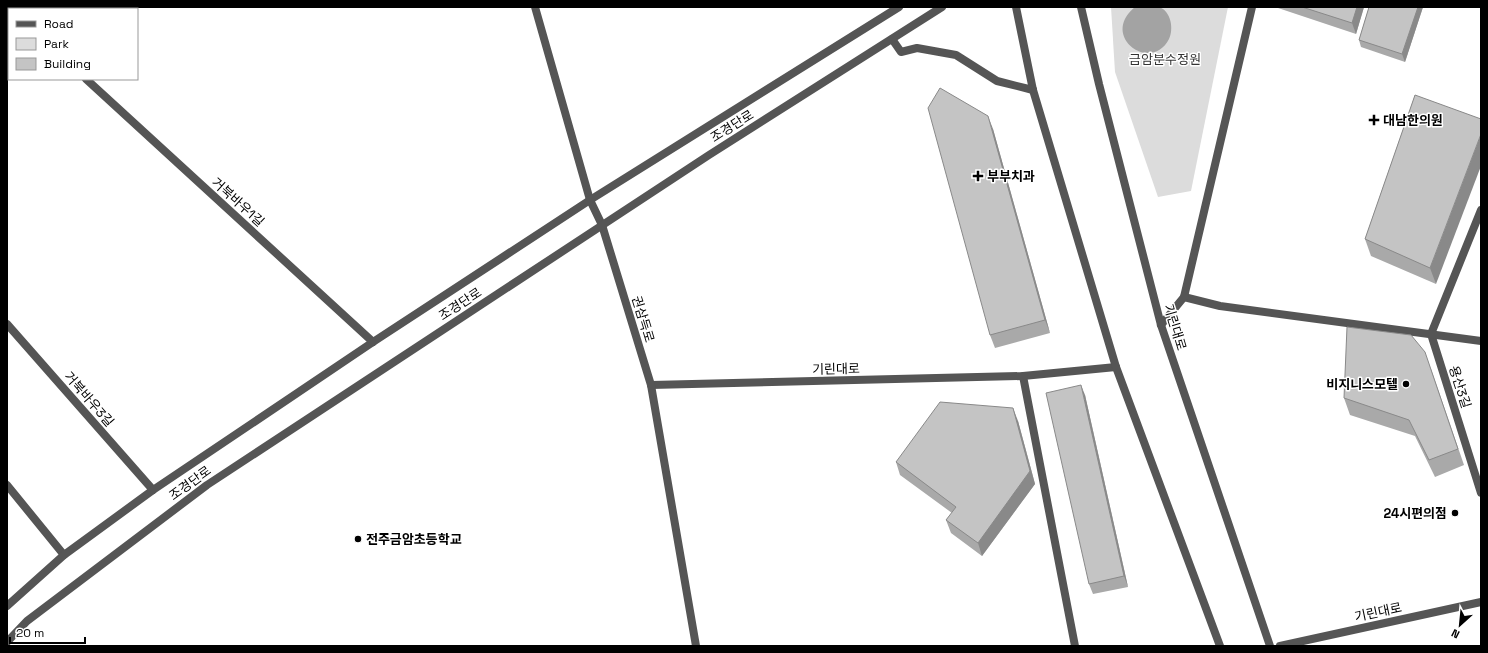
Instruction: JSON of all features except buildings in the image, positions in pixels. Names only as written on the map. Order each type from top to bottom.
[{"type":"street","name":"권삼득로","points":[[535,7],[590,200],[602,225],[651,385],[696,646]]},
{"type":"street","name":"조경단로","points":[[7,606],[64,555],[152,490],[373,342],[590,200],[899,7]]},
{"type":"street","name":"조경단로","points":[[7,642],[27,621],[206,485],[709,155],[942,7]]},
{"type":"street","points":[[1016,7],[1033,90],[1116,367],[1220,646]]},
{"type":"street","name":"기린대로","points":[[1081,7],[1099,84],[1161,325],[1270,646]]},
{"type":"street","points":[[1161,325],[1184,297],[1252,7]]},
{"type":"street","points":[[892,39],[901,52],[917,48],[956,55],[997,80],[1033,90]]},
{"type":"street","name":"거북바우1길","points":[[87,80],[373,342]]},
{"type":"street","points":[[1481,210],[1430,334],[1481,341]]},
{"type":"street","name":"기린대로","points":[[1184,297],[1220,306],[1430,334]]},
{"type":"street","name":"거북바우3길","points":[[7,324],[152,490]]},
{"type":"street","name":"용산3길","points":[[1430,334],[1481,493]]},
{"type":"street","name":"기린대로","points":[[651,385],[1023,376],[1116,367]]},
{"type":"street","points":[[1023,376],[1075,646]]},
{"type":"street","points":[[7,485],[64,555]]},
{"type":"street","name":"기린대로","points":[[1280,646],[1481,602]]},
{"type":"green space","name":"금암분수정원","points":[[1111,7],[1228,7],[1191,191],[1158,197],[1115,72]]},
{"type":"shaded area","points":[[1157,6],[1163,9],[1169,16],[1171,26],[1170,35],[1169,39],[1161,49],[1151,53],[1141,52],[1132,47],[1125,39],[1123,29],[1125,18],[1135,7]]},
{"type":"place","name":"대남한의원","points":[[1374,120]]},
{"type":"place","name":"부부치과","points":[[978,176]]},
{"type":"place","name":"비지니스모텔","points":[[1406,384]]},
{"type":"place","name":"24시편의점","points":[[1455,513]]},
{"type":"place","name":"전주금암초등학교","points":[[358,539]]}]
